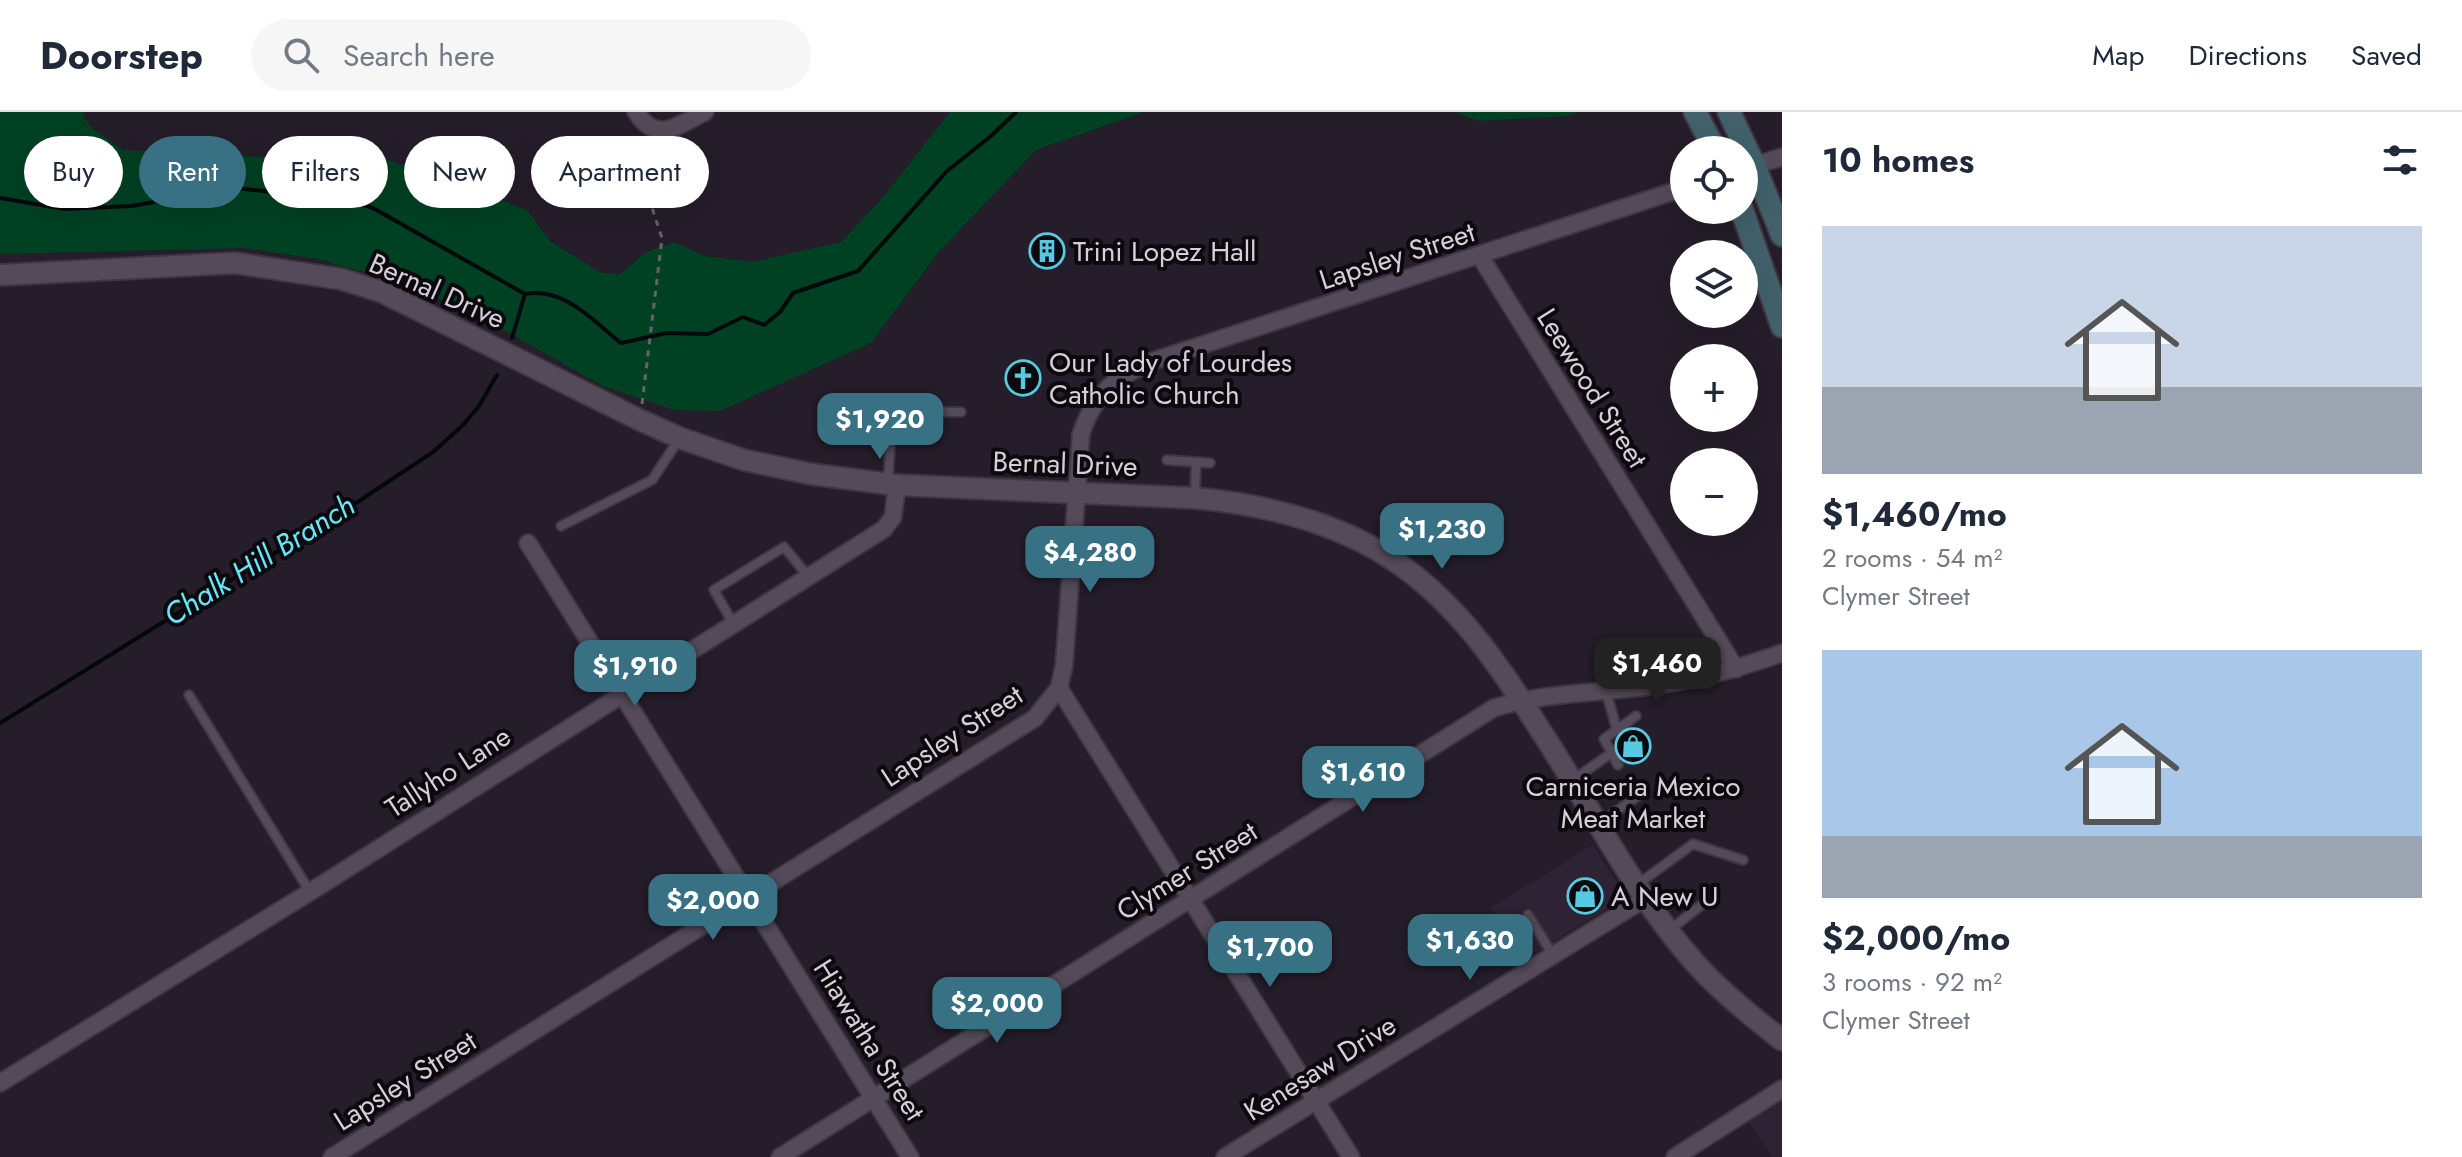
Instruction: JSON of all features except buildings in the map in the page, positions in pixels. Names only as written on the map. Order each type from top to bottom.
[{"type":"main road","points":[[1695,112],[1708,136]]},
{"type":"main road","points":[[1729,112],[1738,136]]},
{"type":"main road","points":[[1758,186],[1782,235]]},
{"type":"main road","points":[[1747,224],[1782,326]]},
{"type":"street","points":[[636,112],[654,131],[669,129],[705,112]]},
{"type":"street","points":[[1758,164],[1782,157]]},
{"type":"street","name":"Lapsley Street","points":[[332,1157],[1035,718],[1059,688],[1064,666],[1081,434],[1089,410],[1101,393],[1118,379],[1137,368],[1670,193]]},
{"type":"street","name":"Leewood Street","points":[[1480,256],[1736,669]]},
{"type":"street","name":"Bernal Drive","points":[[0,275],[235,263],[293,269],[382,292],[680,438],[744,460],[811,474],[892,484],[1244,503],[1291,514],[1334,529],[1394,561],[1428,587],[1469,626],[1521,699],[1641,891],[1670,930],[1696,964],[1761,1024],[1782,1039]]},
{"type":"street","name":"Tallyho Lane","points":[[0,1083],[310,892],[884,529],[893,517],[892,484]]},
{"type":"street","name":"Hiawatha Street","points":[[528,543],[750,895],[910,1157]]},
{"type":"street","name":"Clymer Street","points":[[780,1157],[1494,708],[1521,699],[1669,684],[1736,669],[1782,653]]},
{"type":"street","points":[[1059,688],[1351,1157]]},
{"type":"street","name":"Kenesaw Drive","points":[[1225,1157],[1553,955],[1641,891]]},
{"type":"street","points":[[1675,1157],[1782,1089]]},
{"type":"lane","points":[[892,484],[892,411],[961,412]]},
{"type":"lane","points":[[561,526],[652,480],[680,438]]},
{"type":"lane","points":[[1167,460],[1210,463]]},
{"type":"lane","points":[[1195,498],[1196,462]]},
{"type":"lane","points":[[733,623],[714,590],[784,547],[808,576]]},
{"type":"lane","points":[[1606,691],[1617,730]]},
{"type":"lane","points":[[189,695],[310,892]]},
{"type":"lane","points":[[1618,765],[1604,739],[1636,716]]},
{"type":"lane","points":[[1572,780],[1610,754]]},
{"type":"lane","points":[[1599,823],[1642,793]]},
{"type":"lane","points":[[1641,891],[1693,844],[1743,860]]},
{"type":"lane","points":[[1670,930],[1704,903]]},
{"type":"lane","points":[[1528,915],[1553,955]]},
{"type":"path","points":[[642,404],[662,238],[637,162],[654,131]]},
{"type":"shaded area","points":[[1593,845],[1620,887],[1621,895],[1616,903],[1523,960],[1490,908]]},
{"type":"shaded area","points":[[1782,1098],[1782,1157],[1772,1157],[1748,1121]]},
{"type":"green space","points":[[0,112],[84,112],[83,116],[93,129],[103,136],[24,136],[24,208],[123,208],[123,150],[139,151],[139,208],[246,208],[246,156],[262,157],[262,208],[388,208],[388,160],[404,165],[404,208],[515,208],[515,205],[527,210],[551,242],[602,273],[620,274],[646,252],[674,242],[705,256],[752,262],[841,242],[884,196],[950,112],[1144,112],[1036,150],[938,253],[871,343],[720,411],[675,410],[605,387],[491,323],[432,296],[318,259],[243,248],[0,254]]},
{"type":"green space","points":[[1455,112],[1578,112],[1568,116],[1478,121]]},
{"type":"waterway","name":"Chalk Hill Branch","points":[[512,338],[525,294],[539,293],[552,295],[577,307],[621,343],[667,333],[708,334],[743,317],[764,325],[780,312],[793,293],[858,271],[947,171],[1016,112]]},
{"type":"waterway","name":"Chalk Hill Branch","points":[[0,198],[65,209],[131,206],[235,188],[347,200],[373,208],[525,294]]},
{"type":"waterway","name":"Chalk Hill Branch","points":[[0,723],[433,452],[479,406],[497,375]]},
{"type":"place","name":"Trini Lopez Hall","points":[[1047,251]]},
{"type":"place","name":"Our Lady of Lourdes Catholic Church","points":[[1023,378]]},
{"type":"place","name":"Carniceria Mexico Meat Market","points":[[1633,746]]},
{"type":"place","name":"A New U","points":[[1585,896]]}]
